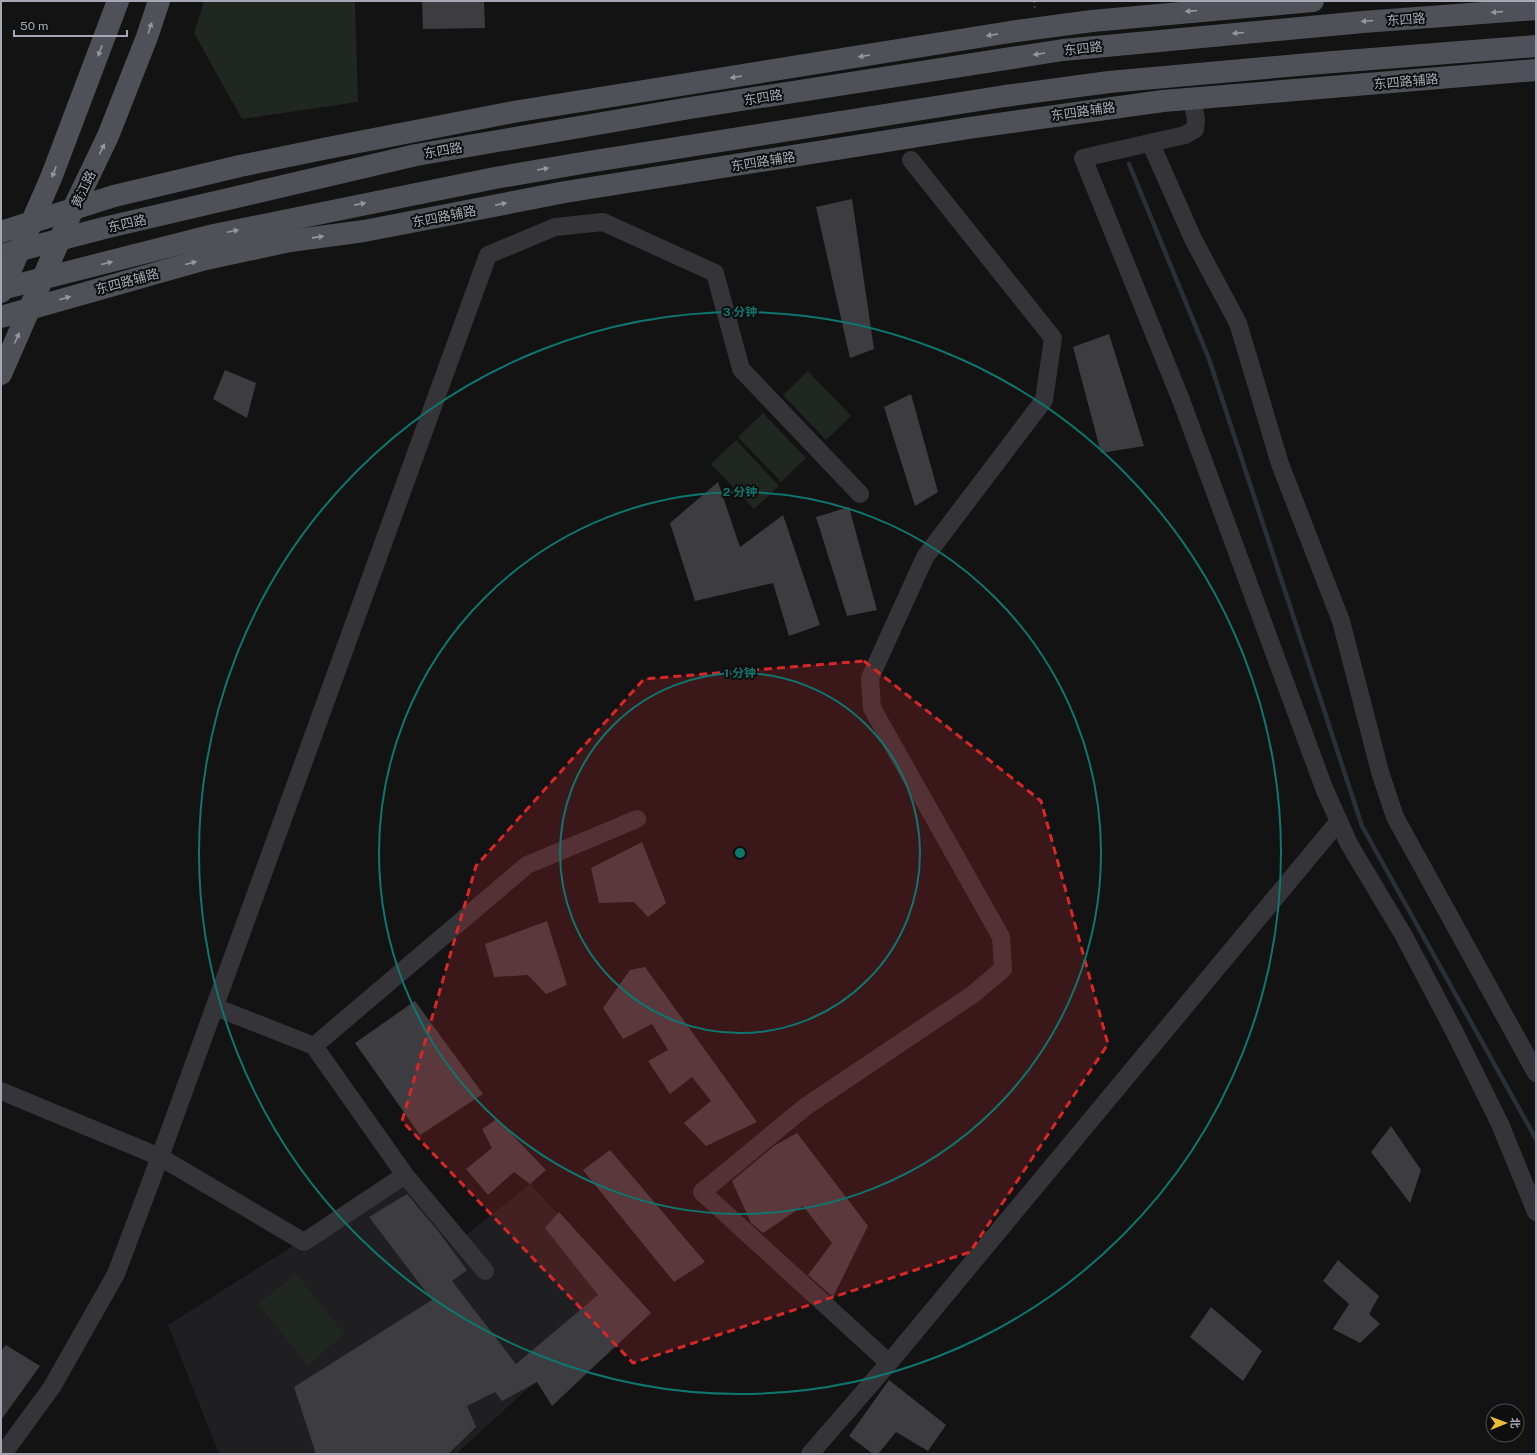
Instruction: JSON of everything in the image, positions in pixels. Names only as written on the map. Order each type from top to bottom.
[{"type":"main road","points":[[118,1],[54,171],[32,222],[10,253],[2,290],[214,235],[495,178],[1005,96],[1109,82],[1203,73],[1536,46]]},
{"type":"main road","name":"黄江路","points":[[1,374],[44,279],[73,209],[108,136],[147,38],[159,1]]},
{"type":"main road","points":[[1,232],[114,196],[248,164],[513,112],[1092,20],[1313,1]]},
{"type":"main road","name":"东四路","points":[[10,253],[416,155],[584,126],[977,63],[1063,50],[1158,40],[1536,9]]},
{"type":"main road","name":"东四路辅路","points":[[1,317],[206,259],[290,241],[364,231],[565,192],[1071,113],[1192,98],[1536,70]]},
{"type":"street","points":[[1192,98],[1196,120],[1195,129],[1185,135],[1151,144],[1083,158],[1181,400],[1224,522],[1261,615],[1324,788],[1349,844],[1404,936],[1454,1031],[1500,1124],[1536,1212]]},
{"type":"street","points":[[1151,144],[1193,239],[1238,323],[1280,464],[1341,621],[1380,772],[1395,816],[1536,1073]]},
{"type":"street","points":[[889,1363],[702,1192],[805,1107],[972,995],[1003,969],[1001,937],[872,708],[870,678],[925,557],[1044,400],[1053,338],[911,160]]},
{"type":"street","points":[[3,1454],[52,1387],[116,1274],[160,1157],[488,255],[554,227],[603,222],[715,273],[741,369],[860,494]]},
{"type":"street","points":[[314,1046],[527,865],[637,819]]},
{"type":"street","points":[[810,1454],[889,1363],[1339,821]]},
{"type":"street","points":[[215,1006],[314,1046],[405,1175],[485,1271]]},
{"type":"street","points":[[1,1090],[160,1157],[304,1242],[405,1175]]},
{"type":"highlighted area","points":[[864,661],[1041,801],[1108,1044],[970,1252],[633,1363],[402,1121],[476,866],[644,679]]},
{"type":"shaded area","points":[[204,1],[355,1],[358,102],[242,119],[194,33]]},
{"type":"shaded area","points":[[808,371],[851,416],[826,440],[783,395]]},
{"type":"shaded area","points":[[763,413],[806,458],[781,482],[738,437]]},
{"type":"shaded area","points":[[736,440],[779,486],[754,509],[711,464]]},
{"type":"shaded area","points":[[405,1175],[466,1235],[530,1184],[651,1313],[532,1385],[456,1454],[219,1454],[168,1325]]},
{"type":"shaded area","points":[[296,1274],[344,1334],[308,1365],[258,1304]]},
{"type":"building","points":[[422,1],[484,1],[485,28],[423,29]]},
{"type":"building","points":[[852,199],[874,349],[850,358],[816,207]]},
{"type":"building","points":[[1109,334],[1144,446],[1101,453],[1073,347]]},
{"type":"building","points":[[225,370],[256,383],[247,418],[213,399]]},
{"type":"building","points":[[911,394],[938,492],[915,506],[884,407]]},
{"type":"building","points":[[718,482],[740,547],[783,515],[820,625],[789,636],[773,583],[695,601],[670,523]]},
{"type":"building","points":[[849,507],[877,610],[847,616],[816,517]]},
{"type":"building","points":[[642,842],[666,903],[648,917],[634,902],[599,903],[591,868]]},
{"type":"building","points":[[547,921],[567,985],[546,994],[528,975],[494,977],[485,944]]},
{"type":"building","points":[[645,967],[757,1122],[706,1146],[684,1123],[711,1101],[692,1077],[670,1094],[648,1061],[668,1050],[652,1024],[623,1039],[603,1008],[630,970]]},
{"type":"building","points":[[415,1001],[483,1094],[420,1135],[355,1043]]},
{"type":"building","points":[[497,1119],[546,1170],[530,1184],[514,1172],[488,1195],[466,1169],[492,1148],[482,1129]]},
{"type":"building","points":[[1391,1126],[1421,1170],[1410,1203],[1371,1152]]},
{"type":"building","points":[[797,1133],[868,1226],[833,1297],[808,1275],[832,1243],[803,1206],[763,1233],[751,1223],[732,1181],[774,1146]]},
{"type":"building","points":[[610,1150],[705,1262],[674,1282],[583,1170]]},
{"type":"building","points":[[407,1194],[438,1231],[467,1270],[452,1281],[516,1364],[598,1295],[545,1228],[559,1212],[651,1313],[552,1406],[537,1382],[502,1401],[495,1392],[467,1406],[476,1427],[448,1454],[316,1454],[294,1387],[432,1300],[369,1217]]},
{"type":"building","points":[[1338,1260],[1379,1296],[1369,1314],[1380,1324],[1360,1343],[1333,1329],[1349,1304],[1323,1281]]},
{"type":"building","points":[[1211,1307],[1262,1351],[1243,1381],[1190,1337]]},
{"type":"building","points":[[6,1345],[40,1366],[1,1420],[1,1351]]},
{"type":"building","points":[[889,1380],[946,1425],[928,1451],[896,1432],[878,1454],[873,1454],[849,1436]]},
{"type":"waterway","points":[[1129,164],[1209,359],[1362,826],[1536,1139]]}]
